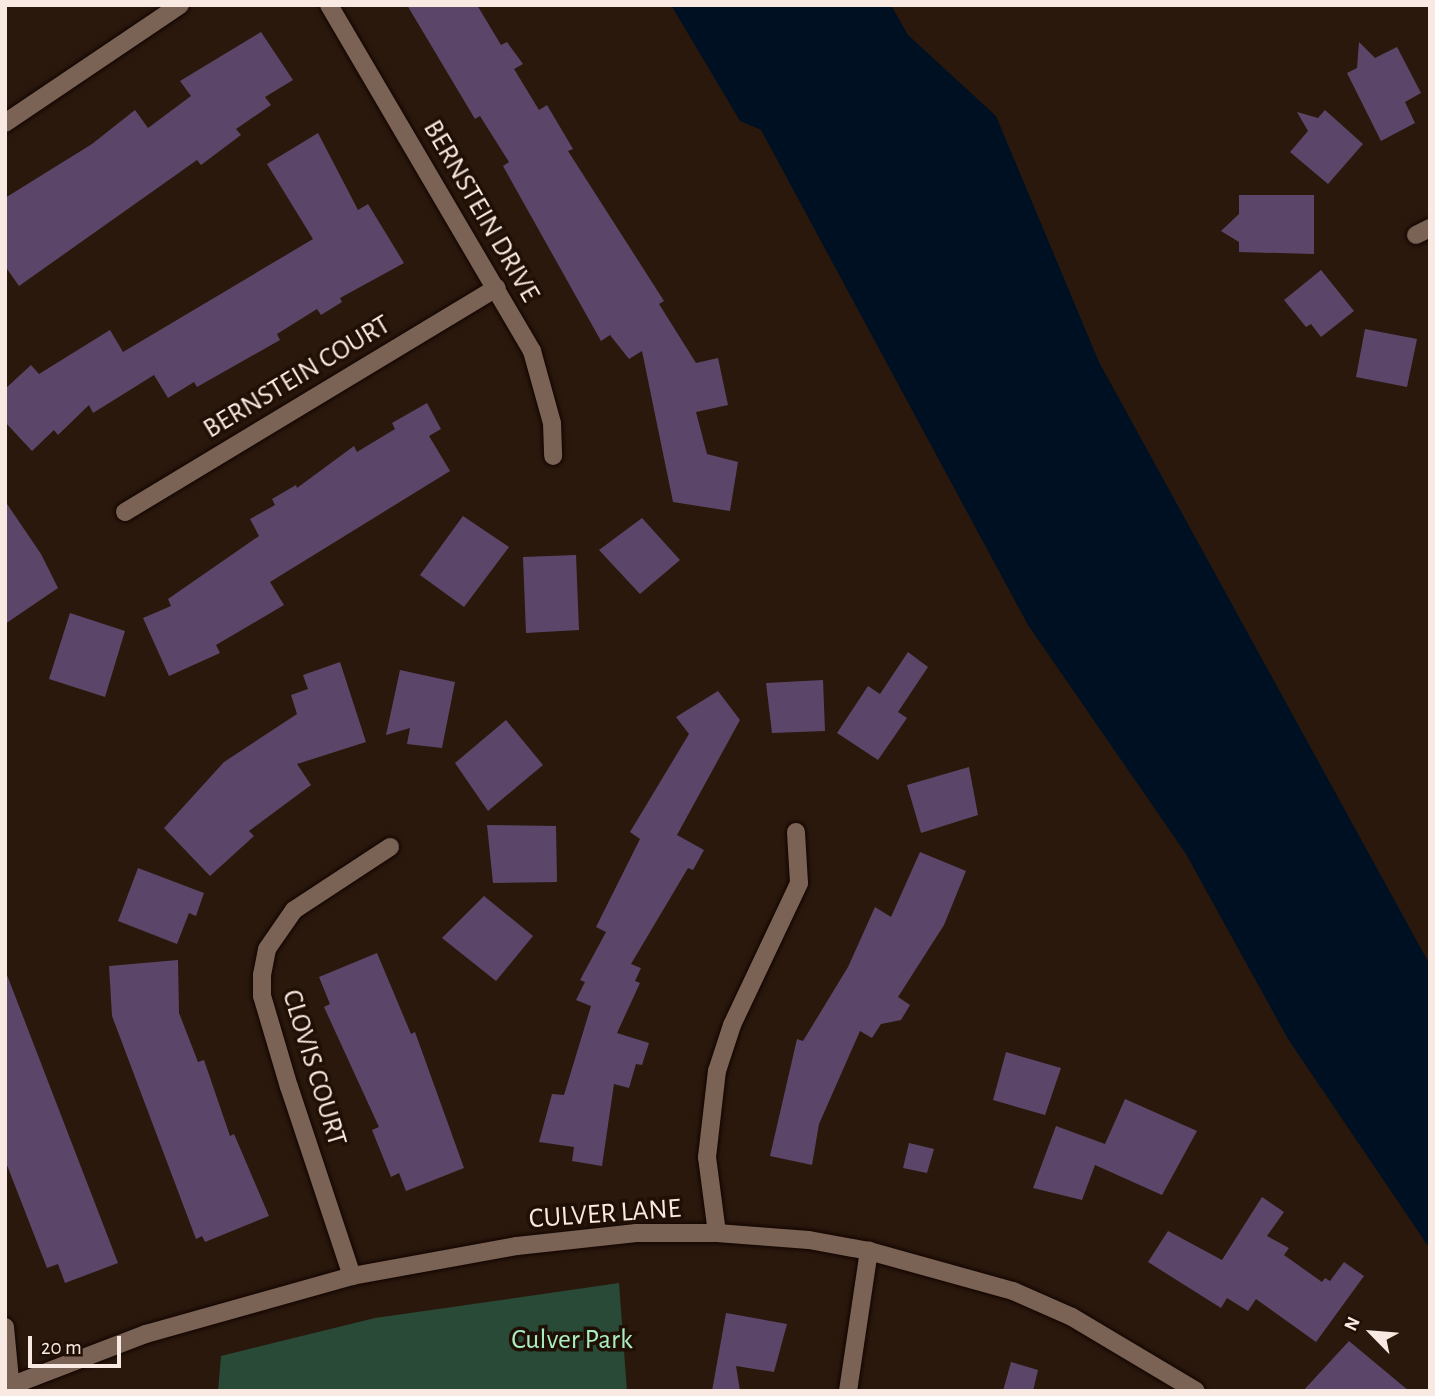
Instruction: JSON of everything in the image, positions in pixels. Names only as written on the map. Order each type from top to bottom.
[{"type":"street","points":[[5,123],[180,5]]},
{"type":"street","name":"BERNSTEIN DRIVE","points":[[329,5],[497,288],[544,382],[552,456]]},
{"type":"street","name":"BERNSTEIN COURT","points":[[125,512],[497,288]]},
{"type":"street","points":[[717,1233],[707,1157],[717,1071],[732,1025],[799,883],[796,832]]},
{"type":"street","name":"CLOVIS COURT","points":[[352,1276],[285,1074],[262,996],[262,975],[267,949],[294,909],[390,847]]},
{"type":"street","name":"CULVER LANE","points":[[9,1388],[159,1330],[352,1276],[517,1246],[636,1233],[717,1233],[809,1240],[869,1251],[1013,1291],[1106,1336],[1196,1391]]},
{"type":"street","points":[[848,1391],[869,1251]]},
{"type":"street","points":[[5,1327],[9,1388]]},
{"type":"green space","name":"Culver Park","points":[[619,1283],[627,1391],[218,1391],[221,1356],[375,1318]]},
{"type":"water","points":[[671,5],[891,5],[908,35],[996,116],[1099,362],[1430,965],[1430,1249],[1288,1039],[1186,854],[1028,625],[761,130],[740,121]]},
{"type":"building","points":[[407,5],[477,5],[501,45],[507,42],[523,64],[514,69],[539,110],[547,105],[573,149],[568,151],[664,301],[659,304],[696,363],[718,358],[728,405],[696,412],[707,454],[738,462],[730,511],[673,502],[642,351],[629,359],[610,335],[601,341],[503,166],[509,162],[480,116],[475,119]]},
{"type":"building","points":[[261,32],[293,80],[265,97],[271,105],[236,129],[241,135],[201,165],[197,160],[19,286],[5,266],[5,198],[92,144],[135,110],[148,128],[191,96],[180,81]]},
{"type":"building","points":[[1359,42],[1375,58],[1397,47],[1421,93],[1405,102],[1415,123],[1381,141],[1347,73],[1357,68]]},
{"type":"building","points":[[1325,110],[1363,144],[1328,184],[1290,152],[1308,131],[1297,112],[1318,118]]},
{"type":"building","points":[[318,133],[358,210],[368,204],[404,263],[340,298],[342,302],[321,315],[317,309],[277,334],[280,340],[197,387],[194,382],[168,398],[154,375],[93,413],[89,405],[58,435],[54,430],[32,451],[5,422],[5,389],[31,365],[39,374],[110,330],[123,352],[313,239],[267,164]]},
{"type":"building","points":[[1239,195],[1314,195],[1314,254],[1239,252],[1239,242],[1221,231],[1239,214]]},
{"type":"building","points":[[1321,270],[1354,311],[1321,337],[1311,324],[1306,327],[1284,300]]},
{"type":"building","points":[[1365,329],[1417,339],[1407,387],[1356,377]]},
{"type":"building","points":[[427,403],[441,429],[429,436],[450,471],[270,582],[284,605],[216,645],[220,653],[169,676],[143,618],[171,606],[168,599],[259,536],[250,519],[275,505],[272,499],[296,485],[297,488],[354,446],[357,452],[395,429],[392,423]]},
{"type":"building","points":[[5,501],[41,554],[58,588],[5,624]]},
{"type":"building","points":[[463,516],[509,547],[464,607],[420,575]]},
{"type":"building","points":[[642,518],[680,560],[640,594],[599,550]]},
{"type":"building","points":[[576,555],[579,630],[526,633],[523,557]]},
{"type":"building","points":[[70,613],[125,631],[105,697],[49,679]]},
{"type":"building","points":[[908,652],[928,667],[898,712],[907,718],[878,760],[837,733],[868,686],[880,694]]},
{"type":"building","points":[[340,662],[366,742],[297,764],[311,785],[249,831],[254,836],[210,876],[164,828],[224,762],[297,714],[291,695],[308,689],[303,675]]},
{"type":"building","points":[[400,670],[455,682],[442,748],[407,744],[410,728],[386,735]]},
{"type":"building","points":[[823,680],[825,731],[772,733],[766,683]]},
{"type":"building","points":[[718,691],[740,720],[677,835],[704,850],[693,870],[688,868],[631,964],[641,968],[635,981],[640,983],[617,1033],[649,1043],[642,1065],[636,1064],[629,1088],[614,1084],[602,1166],[572,1161],[574,1147],[539,1142],[552,1094],[564,1095],[591,1006],[576,1000],[585,982],[580,980],[606,932],[596,927],[640,839],[630,832],[689,734],[676,717]]},
{"type":"building","points":[[506,720],[543,765],[488,811],[455,763]]},
{"type":"building","points":[[969,767],[978,815],[921,833],[907,785]]},
{"type":"building","points":[[487,825],[556,826],[557,882],[493,883]]},
{"type":"building","points":[[920,852],[966,871],[944,925],[898,997],[910,1005],[901,1020],[881,1024],[872,1038],[860,1031],[819,1124],[812,1165],[770,1156],[797,1039],[803,1041],[848,967],[875,907],[891,917]]},
{"type":"building","points":[[138,868],[204,893],[196,916],[189,913],[177,944],[118,921]]},
{"type":"building","points":[[484,896],[533,936],[496,981],[442,938]]},
{"type":"building","points":[[377,953],[411,1034],[415,1032],[464,1168],[406,1191],[399,1173],[391,1177],[372,1130],[379,1127],[324,1007],[330,1004],[319,977]]},
{"type":"building","points":[[178,960],[179,1013],[198,1062],[204,1060],[230,1136],[234,1134],[269,1216],[205,1242],[202,1236],[196,1239],[112,1016],[109,966]]},
{"type":"building","points":[[7,975],[118,1263],[65,1283],[58,1264],[47,1268],[5,1160]]},
{"type":"building","points":[[1006,1052],[1061,1068],[1045,1115],[993,1100]]},
{"type":"building","points":[[1125,1099],[1197,1131],[1162,1195],[1095,1165],[1082,1200],[1033,1188],[1056,1126],[1105,1144]]},
{"type":"building","points":[[909,1143],[934,1149],[927,1173],[903,1168]]},
{"type":"building","points":[[1262,1197],[1284,1212],[1267,1236],[1289,1248],[1284,1255],[1322,1282],[1325,1278],[1330,1281],[1344,1262],[1364,1276],[1316,1342],[1256,1299],[1248,1311],[1227,1298],[1221,1308],[1148,1262],[1168,1231],[1222,1260]]},
{"type":"building","points":[[726,1313],[787,1324],[774,1372],[736,1366],[740,1391],[712,1391]]},
{"type":"building","points":[[1349,1341],[1409,1391],[1303,1391]]},
{"type":"building","points":[[1011,1362],[1038,1370],[1033,1391],[1003,1391]]}]
